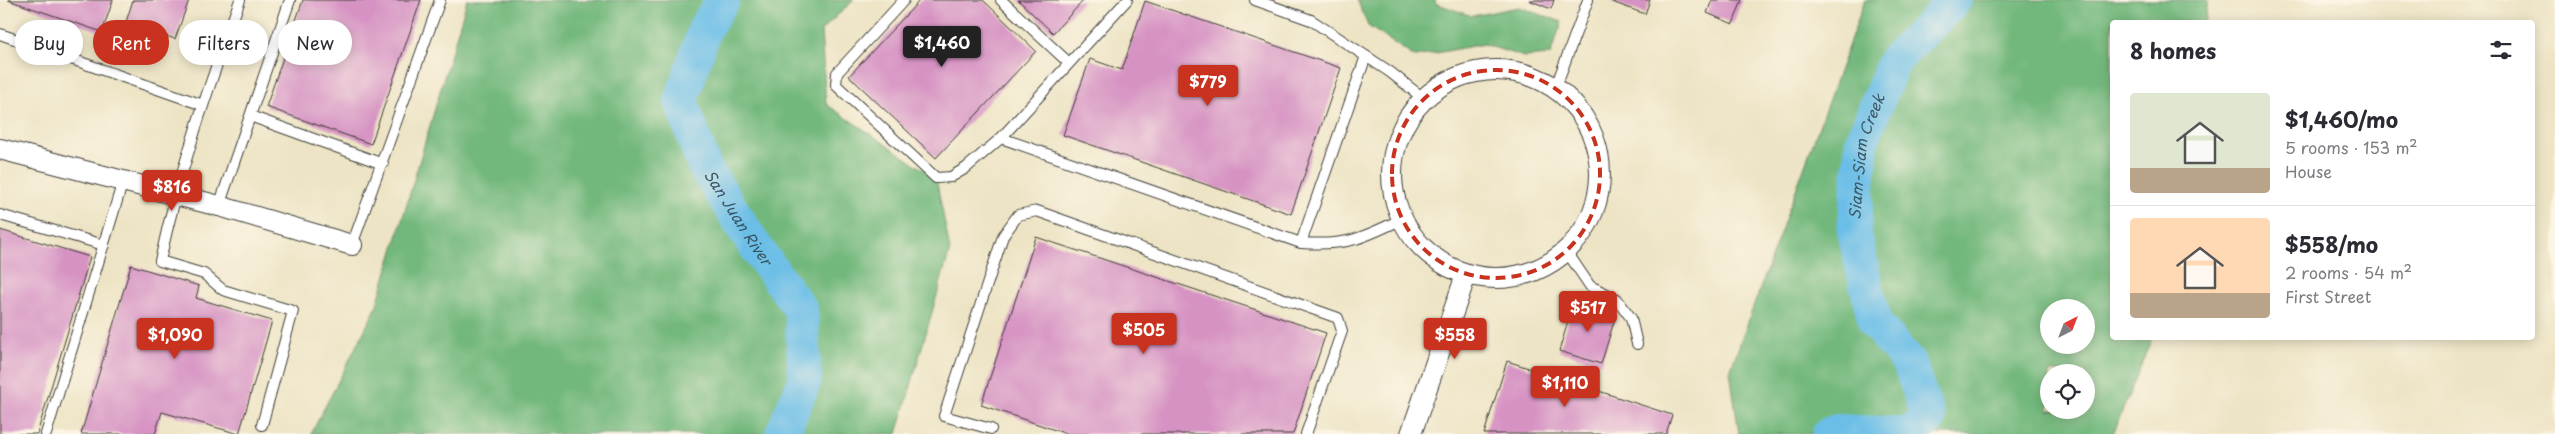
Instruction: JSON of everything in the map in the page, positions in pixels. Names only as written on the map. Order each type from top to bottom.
[{"type":"street","points":[[1502,71],[1511,71],[1556,88],[1582,115],[1597,149],[1600,187],[1589,223],[1567,252],[1519,277],[1466,275],[1427,254],[1400,220],[1390,177],[1398,134],[1423,98],[1464,74],[1502,71]]},
{"type":"street","points":[[1,153],[177,195],[352,245]]},
{"type":"street","points":[[1411,434],[1466,275]]},
{"type":"lane","points":[[240,0],[203,104],[160,261],[204,274],[223,290],[293,311],[262,425]]},
{"type":"lane","points":[[218,206],[290,0]]},
{"type":"lane","points":[[352,245],[383,164],[440,0]]},
{"type":"lane","points":[[904,0],[837,73],[836,85],[936,178],[951,176],[966,168],[1001,138],[1127,0]]},
{"type":"lane","points":[[1001,0],[1069,63]]},
{"type":"lane","points":[[1255,0],[1311,20],[1366,56],[1423,98]]},
{"type":"lane","points":[[1556,88],[1588,0]]},
{"type":"lane","points":[[0,34],[203,104]]},
{"type":"lane","points":[[1301,243],[1366,56]]},
{"type":"lane","points":[[250,116],[383,164]]},
{"type":"lane","points":[[1001,138],[1301,243],[1329,245],[1361,239],[1400,220]]},
{"type":"lane","points":[[46,434],[123,181]]},
{"type":"lane","points":[[991,429],[944,416],[1003,236],[1018,214],[1037,212],[1338,318],[1342,331],[1306,434]]},
{"type":"lane","points":[[0,215],[104,245]]},
{"type":"lane","points":[[1567,252],[1590,286],[1616,300],[1631,318],[1637,344]]},
{"type":"highlighted area","points":[[1511,71],[1555,89],[1582,115],[1597,149],[1600,187],[1589,223],[1567,252],[1519,277],[1466,275],[1427,254],[1400,220],[1390,177],[1398,134],[1423,98],[1464,74]]},
{"type":"green space","points":[[467,0],[854,0],[821,31],[826,104],[936,178],[950,250],[897,434],[311,434],[376,308]]},
{"type":"green space","points":[[1357,0],[1436,0],[1435,3],[1472,16],[1519,7],[1562,22],[1550,55],[1524,57],[1483,44],[1415,57],[1368,26]]},
{"type":"green space","points":[[1865,0],[2208,0],[2205,20],[2110,20],[2110,340],[2151,340],[2113,434],[1739,434],[1730,371]]},
{"type":"building","points":[[8,0],[113,0],[106,20],[93,20],[93,29],[83,26],[83,20],[67,20]]},
{"type":"building","points":[[133,0],[189,0],[182,20],[179,20],[179,28],[175,39],[169,37],[169,20],[127,20]]},
{"type":"building","points":[[303,0],[421,0],[371,144],[266,107],[281,65],[352,65],[352,20],[296,20]]},
{"type":"building","points":[[920,0],[983,0],[1036,51],[936,158],[849,76]]},
{"type":"building","points":[[1018,0],[1084,0],[1053,33]]},
{"type":"building","points":[[1529,0],[1554,0],[1551,9]]},
{"type":"building","points":[[1613,0],[1650,0],[1645,14],[1612,2]]},
{"type":"building","points":[[1712,0],[1742,0],[1733,24],[1707,13]]},
{"type":"building","points":[[1145,1],[1341,68],[1291,214],[1063,135],[1090,59],[1122,70]]},
{"type":"building","points":[[0,230],[90,257],[37,434],[0,434]]},
{"type":"building","points":[[1036,237],[1326,333],[1293,434],[1067,434],[981,405]]},
{"type":"building","points":[[131,265],[199,286],[196,298],[272,321],[239,434],[162,412],[155,434],[81,434]]},
{"type":"building","points":[[1574,302],[1616,315],[1601,364],[1559,351]]},
{"type":"building","points":[[1507,361],[1672,415],[1666,434],[1484,434]]},
{"type":"waterway","name":"San Juan River","points":[[723,0],[705,28],[681,101],[704,166],[755,246],[801,310],[805,380],[782,434]]},
{"type":"waterway","name":"Siam-Siam Creek","points":[[1908,434],[1929,419],[1909,363],[1875,323],[1854,232],[1862,141],[1894,61],[1955,0]]},
{"type":"waterway","name":"Siam-Siam Creek","points":[[1829,434],[1837,431],[1900,434]]}]
